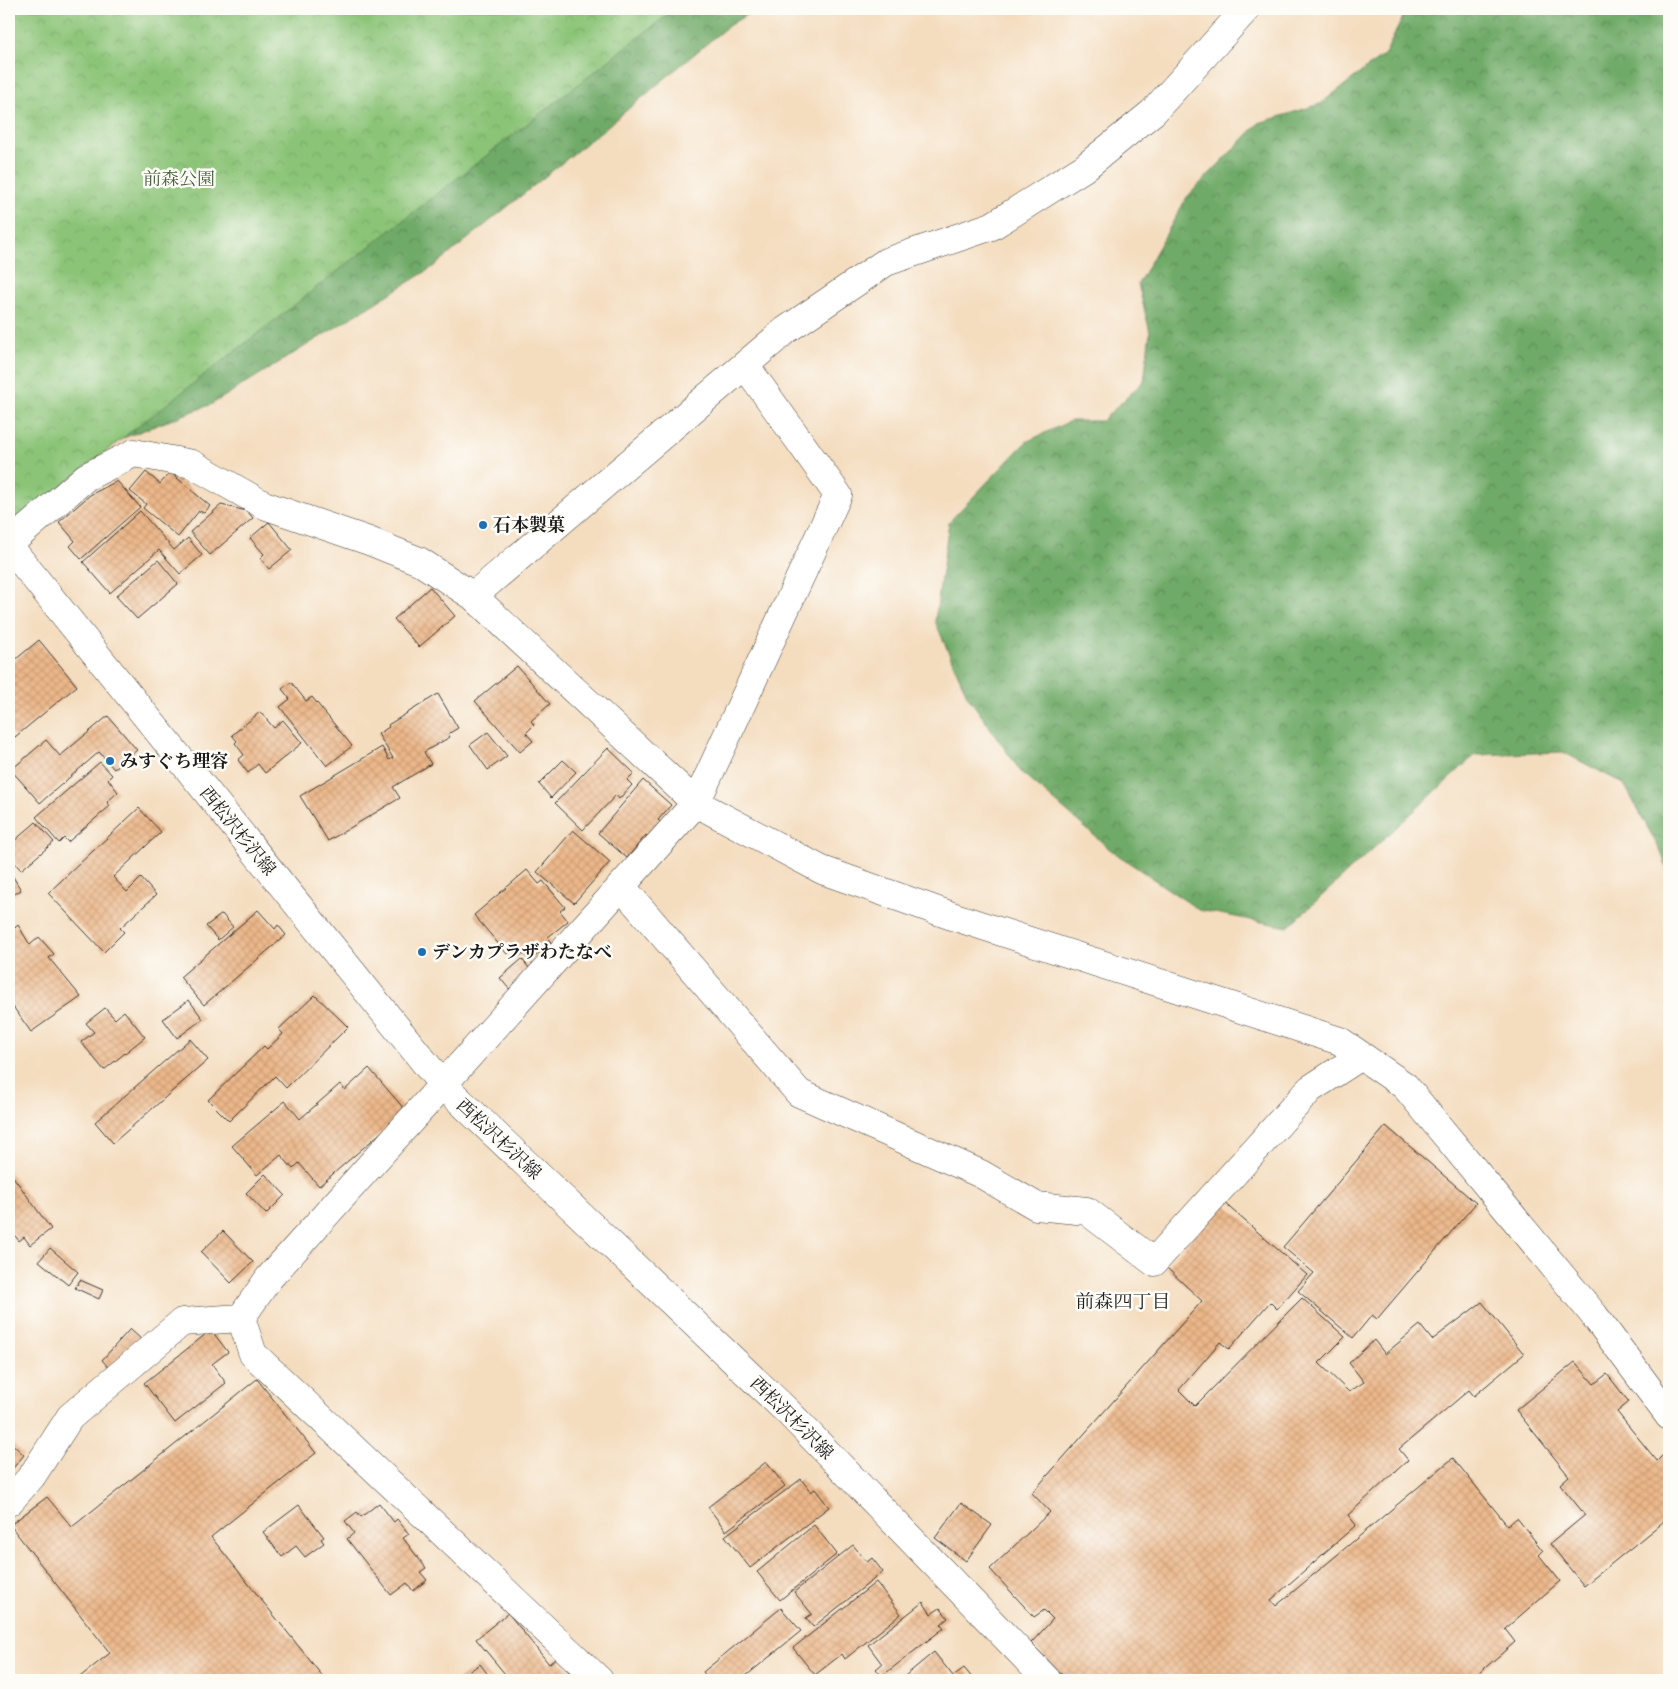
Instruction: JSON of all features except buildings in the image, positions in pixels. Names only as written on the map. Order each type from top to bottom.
[{"type":"street","points":[[473,596],[786,330],[886,262],[992,226],[1084,168],[1153,112],[1246,9]]},
{"type":"street","points":[[241,1318],[269,1278],[696,803],[838,495],[745,365]]},
{"type":"street","points":[[9,545],[86,477],[134,453],[192,464],[264,505],[369,541],[419,561],[473,596],[696,803],[822,870],[952,916],[1340,1041],[1405,1086],[1594,1315],[1669,1416]]},
{"type":"street","name":"西松沢杉沢線","points":[[9,545],[442,1084],[788,1412],[1046,1680]]},
{"type":"street","points":[[621,886],[800,1093],[981,1174],[1036,1206],[1087,1210],[1154,1262],[1310,1089],[1361,1056]]},
{"type":"street","points":[[9,1502],[41,1464],[70,1417],[182,1322],[241,1318]]},
{"type":"street","points":[[241,1318],[253,1354],[600,1680]]},
{"type":"green space","name":"前森公園","points":[[9,9],[756,9],[728,26],[433,267],[212,404],[16,479],[9,371]]},
{"type":"green space","name":"前森公園","points":[[9,9],[675,9],[10,526]]},
{"type":"green space","points":[[1407,9],[1669,9],[1669,875],[1661,852],[1624,784],[1563,752],[1475,755],[1288,927],[1199,910],[1112,851],[1021,772],[967,695],[935,621],[949,522],[1026,442],[1070,421],[1102,421],[1144,381],[1150,332],[1138,284],[1187,197],[1259,123],[1320,104],[1385,54]]},
{"type":"place","name":"石本製菓","points":[[483,525]]},
{"type":"place","name":"みすぐち理容","points":[[110,761]]},
{"type":"place","name":"デンカプラザわたなべ","points":[[422,952]]},
{"type":"district","name":"前森四丁目","points":[[1123,1301]]}]
